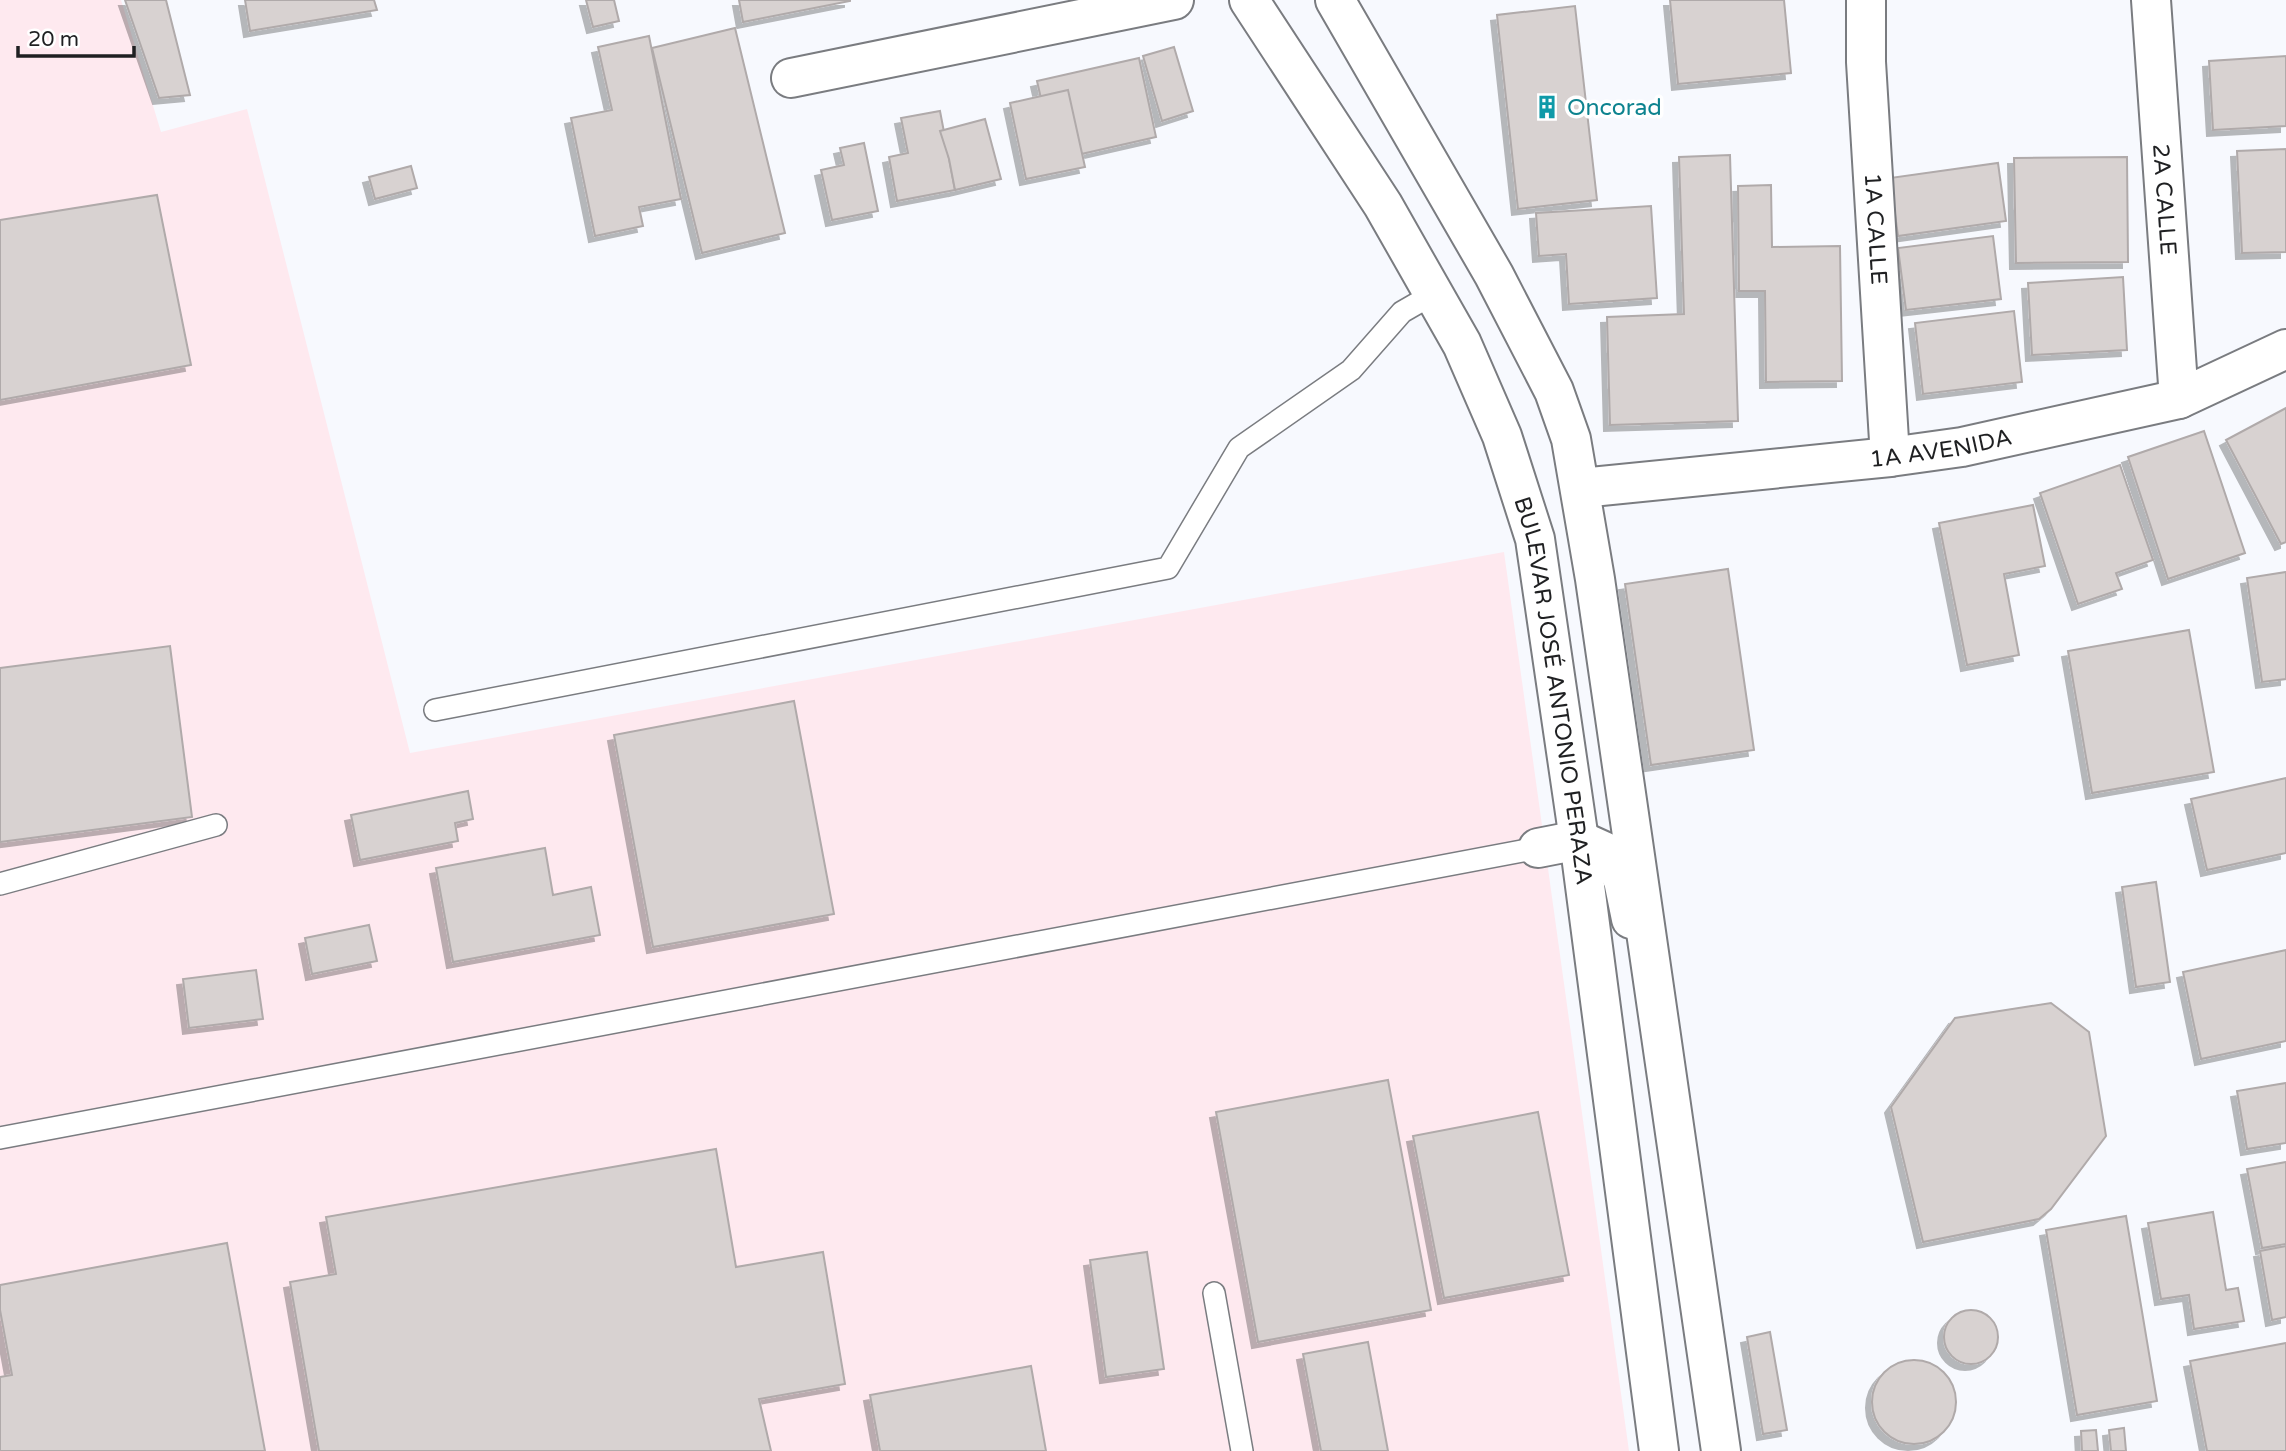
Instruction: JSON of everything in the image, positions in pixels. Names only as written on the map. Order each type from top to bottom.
[{"type":"street","points":[[791,78],[1174,0]]},
{"type":"street","name":"BULEVAR JOSÉ ANTONIO PERAZA","points":[[1249,0],[1383,205],[1435,293],[1462,344],[1502,436],[1535,539],[1579,841],[1659,1451]]},
{"type":"street","points":[[1335,0],[1494,275],[1554,391],[1571,439],[1581,488],[1720,1451]]},
{"type":"street","name":"1A CALLE","points":[[1866,0],[1866,61],[1890,457]]},
{"type":"street","name":"2A CALLE","points":[[2151,0],[2179,399]]},
{"type":"street","name":"1A AVENIDA","points":[[1581,488],[1890,457],[1962,447],[2179,399],[2286,349]]},
{"type":"street","points":[[1538,848],[1579,841],[1610,854],[1623,880],[1663,1050]]},
{"type":"lane","points":[[435,710],[1168,568],[1239,449],[1351,370],[1402,312],[1435,293]]},
{"type":"lane","points":[[0,884],[216,825]]},
{"type":"lane","points":[[0,1138],[1538,848]]},
{"type":"lane","points":[[1214,1293],[1242,1451]]},
{"type":"shaded area","points":[[0,0],[121,0],[161,132],[247,109],[410,753],[1504,552],[1629,1451],[0,1451]]},
{"type":"building","points":[[125,0],[166,0],[190,95],[159,98]]},
{"type":"building","points":[[245,0],[374,0],[377,10],[250,31]]},
{"type":"building","points":[[586,0],[614,0],[619,21],[593,27]]},
{"type":"building","points":[[739,0],[850,0],[850,1],[743,22]]},
{"type":"building","points":[[1670,0],[1784,0],[1791,73],[1678,84]]},
{"type":"building","name":"Oncorad","points":[[1575,6],[1597,200],[1518,209],[1497,15]]},
{"type":"building","points":[[735,28],[785,233],[702,253],[652,48]]},
{"type":"building","points":[[649,36],[681,199],[639,207],[643,226],[595,236],[571,118],[612,110],[598,47]]},
{"type":"building","points":[[1174,47],[1193,111],[1162,121],[1143,56]]},
{"type":"building","points":[[2286,56],[2286,126],[2213,130],[2209,61]]},
{"type":"building","points":[[1139,58],[1156,137],[1055,160],[1037,81]]},
{"type":"building","points":[[1068,90],[1085,167],[1026,179],[1010,103]]},
{"type":"building","points":[[940,111],[955,190],[897,201],[889,157],[908,153],[901,118]]},
{"type":"building","points":[[985,119],[1001,179],[955,190],[940,131]]},
{"type":"building","points":[[864,143],[878,211],[832,220],[821,170],[844,165],[840,148]]},
{"type":"building","points":[[2286,149],[2286,252],[2242,253],[2237,151]]},
{"type":"building","points":[[1730,155],[1738,421],[1610,425],[1607,317],[1684,314],[1679,157]]},
{"type":"building","points":[[2127,157],[2128,262],[2016,263],[2014,158]]},
{"type":"building","points":[[1998,163],[2006,221],[1898,236],[1890,178]]},
{"type":"building","points":[[411,166],[417,188],[375,199],[369,177]]},
{"type":"building","points":[[1771,185],[1772,247],[1840,246],[1842,381],[1766,382],[1765,291],[1739,291],[1738,186]]},
{"type":"building","points":[[157,195],[191,365],[0,400],[0,220]]},
{"type":"building","points":[[1651,206],[1657,298],[1569,304],[1566,254],[1539,256],[1536,213]]},
{"type":"building","points":[[1993,236],[2001,299],[1906,310],[1898,248]]},
{"type":"building","points":[[2123,277],[2127,350],[2032,355],[2028,283]]},
{"type":"building","points":[[2014,311],[2022,382],[1923,394],[1915,323]]},
{"type":"building","points":[[2286,408],[2286,542],[2281,544],[2226,440]]},
{"type":"building","points":[[2204,431],[2245,553],[2168,579],[2128,457]]},
{"type":"building","points":[[2120,465],[2153,560],[2116,573],[2122,589],[2078,604],[2040,493]]},
{"type":"building","points":[[2033,505],[2045,566],[2004,574],[2019,655],[1967,665],[1939,523]]},
{"type":"building","points":[[1728,569],[1754,750],[1651,765],[1625,584]]},
{"type":"building","points":[[2286,572],[2286,679],[2262,682],[2247,578]]},
{"type":"building","points":[[2189,630],[2214,772],[2092,793],[2068,651]]},
{"type":"building","points":[[170,646],[192,817],[0,842],[0,668]]},
{"type":"building","points":[[794,701],[834,914],[653,947],[614,735]]},
{"type":"building","points":[[2286,778],[2286,853],[2207,870],[2191,799]]},
{"type":"building","points":[[468,791],[473,819],[455,823],[458,841],[360,860],[351,815]]},
{"type":"building","points":[[545,848],[553,895],[591,887],[600,935],[453,962],[436,868]]},
{"type":"building","points":[[2156,882],[2170,982],[2136,987],[2122,887]]},
{"type":"building","points":[[369,925],[377,961],[312,974],[305,938]]},
{"type":"building","points":[[2286,950],[2286,1041],[2201,1059],[2183,972]]},
{"type":"building","points":[[256,970],[263,1019],[189,1028],[183,979]]},
{"type":"building","points":[[2051,1003],[2089,1032],[2106,1136],[2051,1209],[2039,1219],[1923,1242],[1891,1107],[1955,1018]]},
{"type":"building","points":[[1388,1080],[1431,1310],[1258,1342],[1216,1112]]},
{"type":"building","points":[[2286,1083],[2286,1143],[2247,1149],[2237,1091]]},
{"type":"building","points":[[1538,1112],[1569,1275],[1444,1298],[1413,1136]]},
{"type":"building","points":[[716,1149],[736,1267],[823,1252],[845,1384],[759,1399],[771,1451],[319,1451],[290,1282],[336,1274],[326,1217]]},
{"type":"building","points":[[2286,1162],[2286,1244],[2262,1248],[2247,1169]]},
{"type":"building","points":[[2213,1212],[2226,1290],[2238,1288],[2244,1321],[2194,1329],[2189,1295],[2161,1299],[2148,1223]]},
{"type":"building","points":[[2126,1216],[2157,1401],[2077,1415],[2046,1230]]},
{"type":"building","points":[[227,1243],[265,1451],[0,1451],[0,1377],[12,1375],[0,1310],[0,1285]]},
{"type":"building","points":[[2286,1246],[2286,1317],[2272,1320],[2260,1251]]},
{"type":"building","points":[[1147,1252],[1164,1369],[1106,1377],[1090,1260]]},
{"type":"building","points":[[1971,1310],[1990,1318],[1998,1337],[1990,1356],[1971,1364],[1952,1356],[1944,1337],[1952,1318]]},
{"type":"building","points":[[1770,1332],[1787,1430],[1763,1434],[1747,1337]]},
{"type":"building","points":[[1368,1342],[1388,1451],[1321,1451],[1303,1354]]},
{"type":"building","points":[[2286,1343],[2286,1451],[2207,1451],[2190,1361]]},
{"type":"building","points":[[1914,1360],[1930,1363],[1944,1372],[1953,1386],[1956,1402],[1953,1418],[1944,1432],[1930,1441],[1914,1444],[1898,1441],[1884,1432],[1875,1418],[1872,1402],[1875,1386],[1884,1372],[1898,1363]]},
{"type":"building","points":[[1031,1366],[1046,1451],[880,1451],[870,1395]]},
{"type":"building","points":[[2124,1428],[2126,1451],[2111,1451],[2109,1430]]},
{"type":"building","points":[[2096,1430],[2098,1451],[2082,1451],[2081,1431]]},
{"type":"place","name":"Oncorad","points":[[1547,107]]}]
